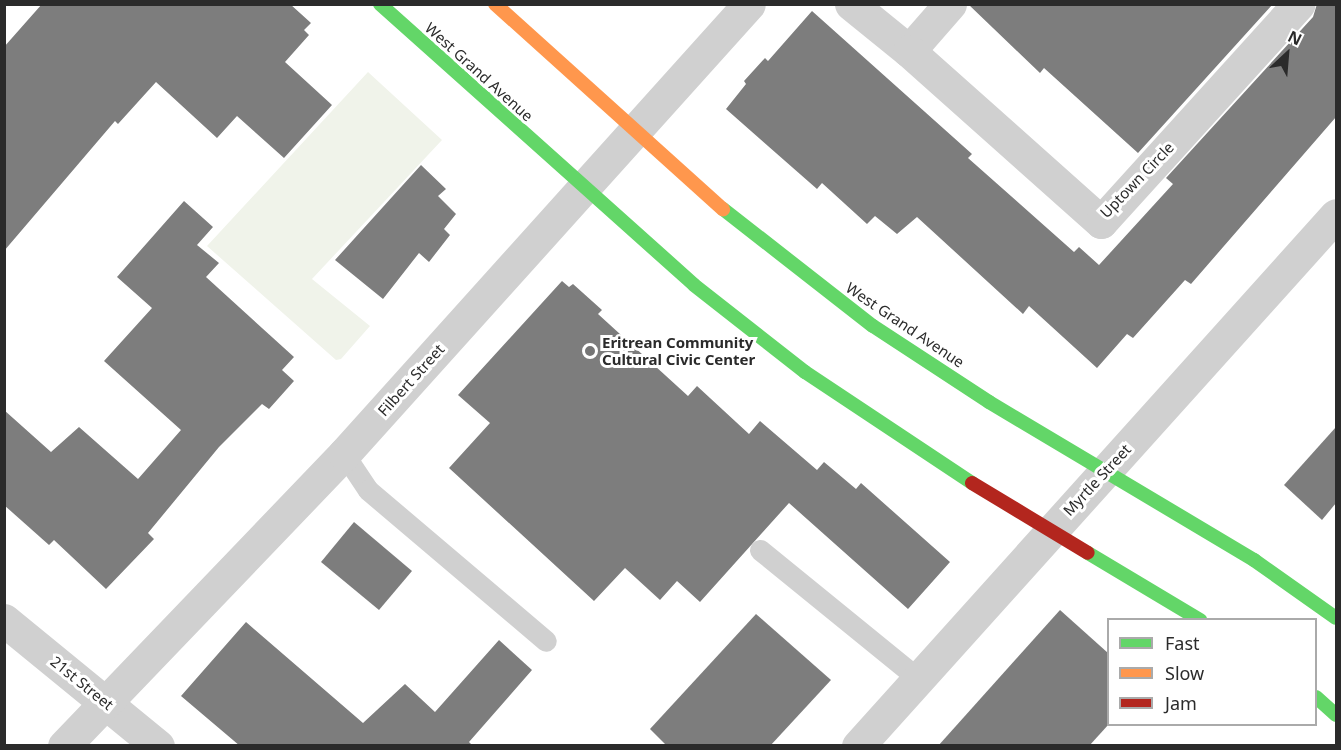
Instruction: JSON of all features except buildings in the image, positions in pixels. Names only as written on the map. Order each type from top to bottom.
[{"type":"main road","name":"West Grand Avenue","points":[[380,4],[584,189],[694,285],[805,372],[932,459],[1197,618]]},
{"type":"main road","name":"West Grand Avenue","points":[[495,4],[751,234],[873,326],[1105,472],[1254,560],[1336,618]]},
{"type":"main road","points":[[1317,698],[1336,715]]},
{"type":"street","name":"Filbert Street","points":[[64,746],[103,700],[344,454],[749,4]]},
{"type":"street","name":"Uptown Circle","points":[[851,4],[909,51],[1101,222],[1299,4]]},
{"type":"street","points":[[909,51],[950,4]]},
{"type":"street","name":"Myrtle Street","points":[[858,746],[1050,529],[1105,472],[1336,215]]},
{"type":"street","name":"21st Street","points":[[4,620],[159,746]]},
{"type":"lane","points":[[344,454],[368,490],[546,641]]},
{"type":"lane","points":[[760,550],[919,679]]},
{"type":"shaded area","points":[[368,72],[442,140],[312,279],[370,326],[341,359],[336,360],[207,246]]},
{"type":"traffic: fast","points":[[380,4],[694,285],[805,372],[972,483]]},
{"type":"traffic: fast","points":[[723,209],[873,326],[989,402],[1254,560],[1336,618]]},
{"type":"traffic: fast","points":[[1088,553],[1197,618]]},
{"type":"traffic: fast","points":[[1317,698],[1336,715]]},
{"type":"traffic: slow","points":[[495,4],[723,209]]},
{"type":"traffic: jam","points":[[972,483],[1088,553]]},
{"type":"place","name":"Eritrean Community Cultural Civic Center","points":[[590,351]]}]
